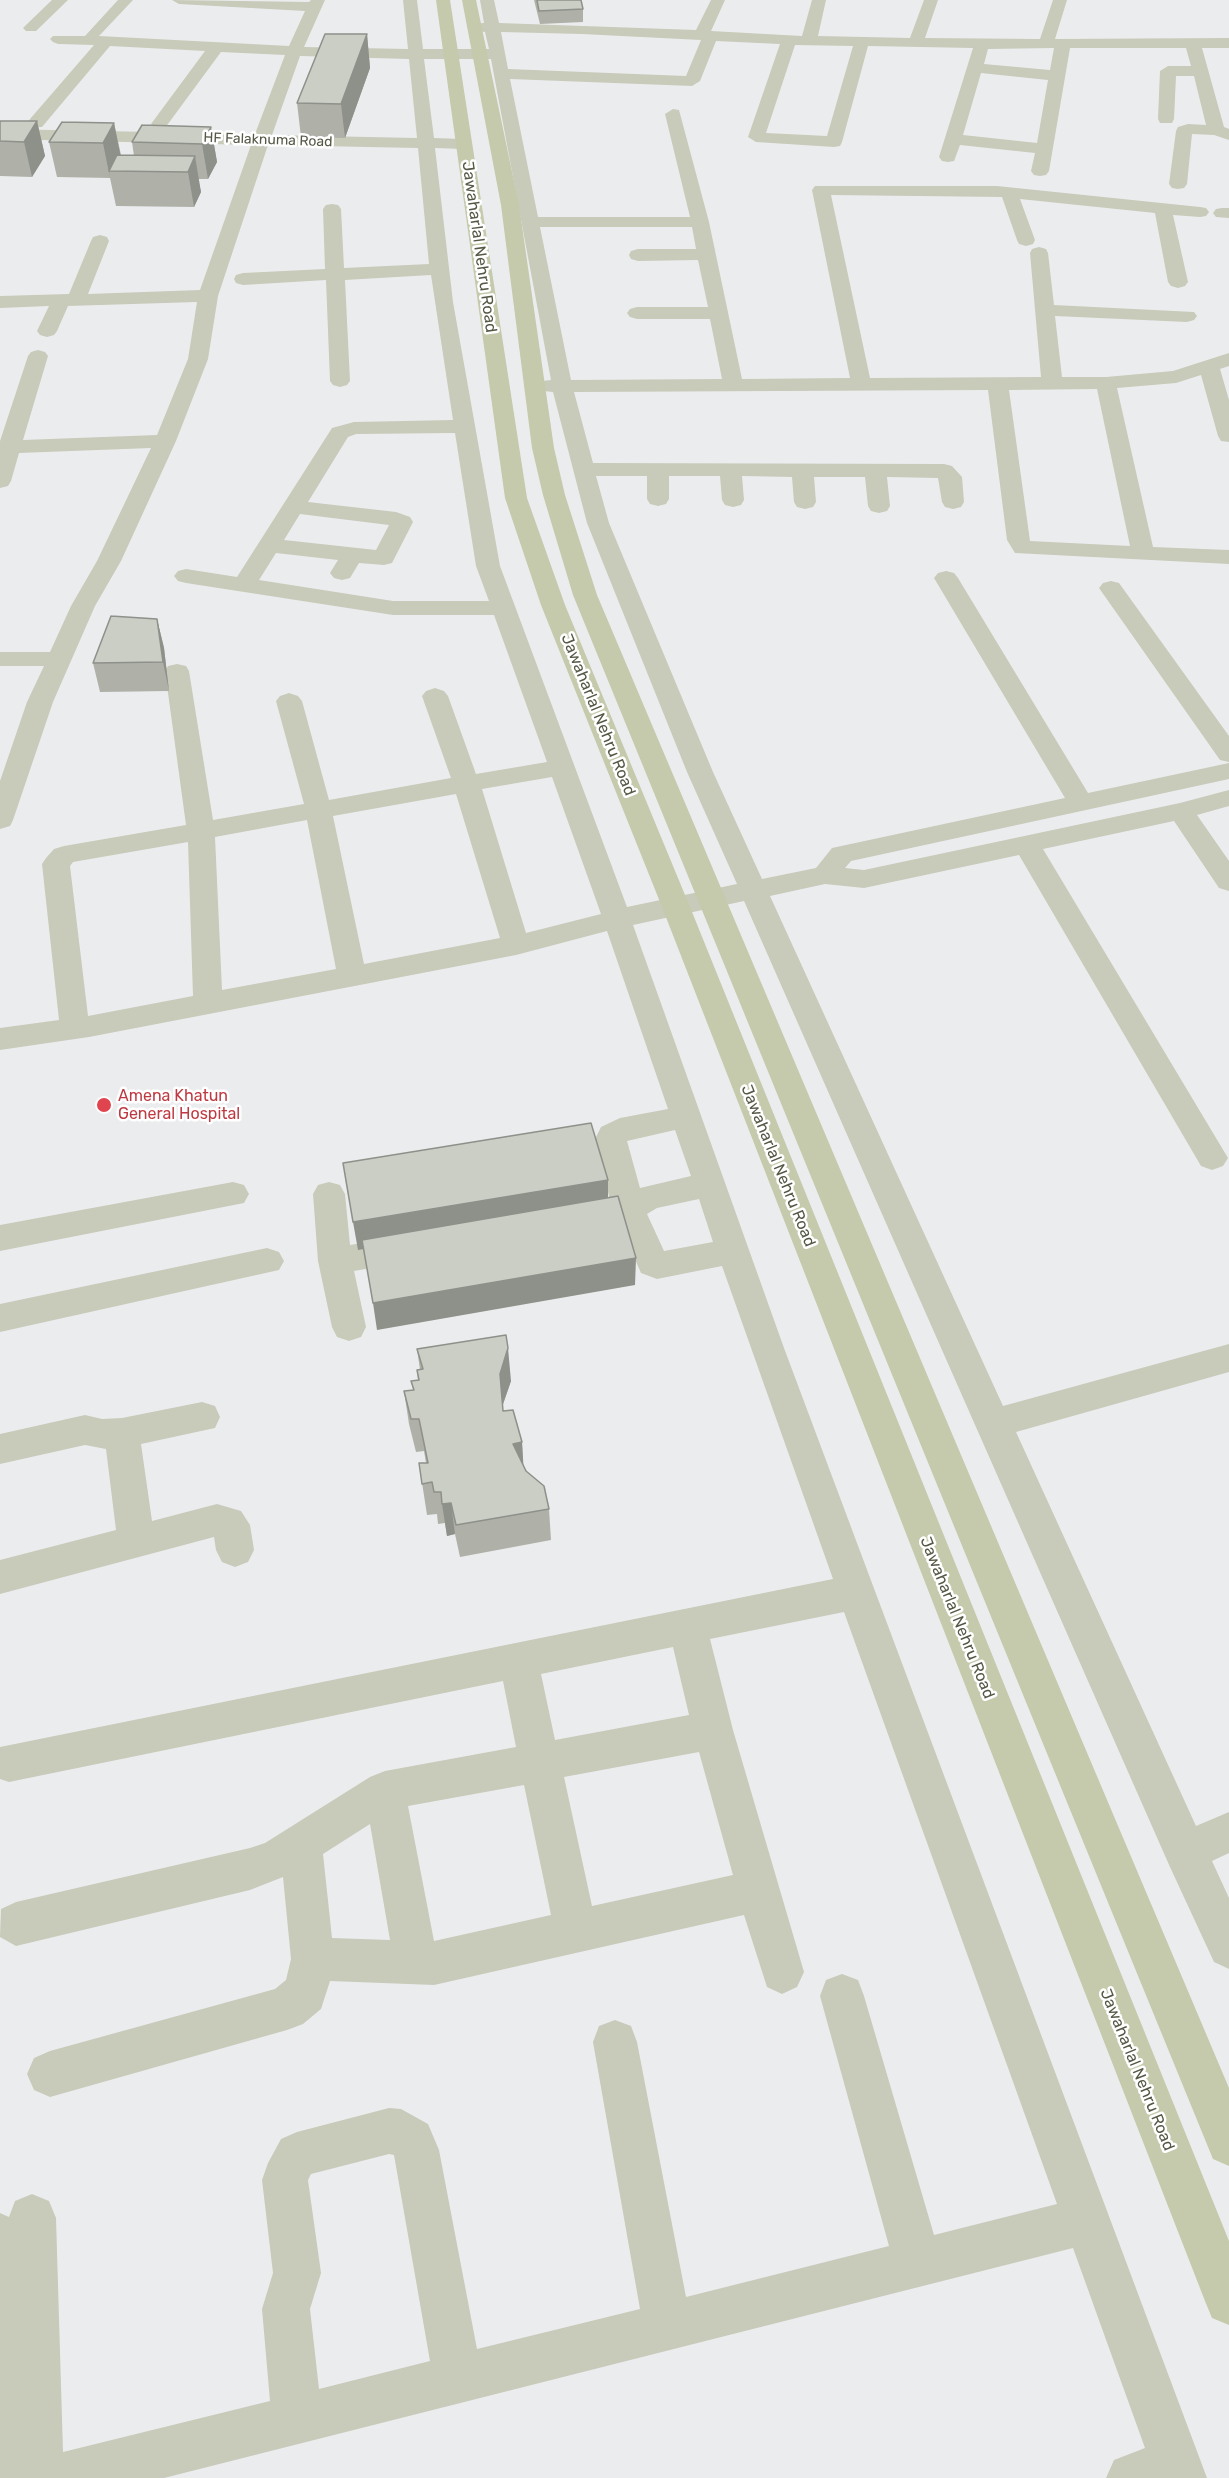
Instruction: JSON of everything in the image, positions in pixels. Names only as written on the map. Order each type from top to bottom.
[{"type":"main road","name":"Jawaharlal Nehru Road","points":[[443,0],[477,36],[548,386],[543,448],[554,495],[585,595],[1229,2143]]},
{"type":"main road","name":"Jawaharlal Nehru Road","points":[[477,36],[464,144],[516,498],[553,605],[676,907],[1229,2301]]},
{"type":"street","points":[[31,28],[61,0]]},
{"type":"street","points":[[36,123],[126,0]]},
{"type":"street","points":[[0,820],[11,752],[40,702],[83,606],[109,561],[165,441],[198,359],[208,296],[240,195],[294,51],[316,3],[179,0]]},
{"type":"street","points":[[410,0],[440,269],[488,566],[617,919],[856,1592],[1086,2221],[1163,2473]]},
{"type":"street","points":[[477,36],[488,0]]},
{"type":"street","points":[[503,74],[617,71],[689,89],[718,0]]},
{"type":"street","points":[[809,40],[819,0]]},
{"type":"street","points":[[915,42],[931,0]]},
{"type":"street","points":[[1046,44],[1060,0]]},
{"type":"street","points":[[177,16],[191,1]]},
{"type":"street","points":[[159,124],[231,36],[249,2]]},
{"type":"street","points":[[282,22],[284,3]]},
{"type":"street","points":[[58,39],[231,36],[294,51],[416,54],[477,36],[706,35],[789,40],[982,44],[1229,43]]},
{"type":"street","points":[[477,36],[503,74],[531,222],[548,386],[584,469],[598,523],[700,772],[1229,1947]]},
{"type":"street","points":[[789,40],[756,137],[834,142],[861,41]]},
{"type":"street","points":[[1178,184],[1184,131],[1188,129],[1222,132],[1193,43]]},
{"type":"street","points":[[948,157],[982,44]]},
{"type":"street","points":[[1040,171],[1063,44]]},
{"type":"street","points":[[974,68],[1058,76]]},
{"type":"street","points":[[1166,119],[1168,70],[1201,71]]},
{"type":"street","points":[[673,114],[700,222],[733,385]]},
{"type":"street","name":"HF Falaknuma Road","points":[[0,134],[464,144]]},
{"type":"street","points":[[953,139],[1044,148]]},
{"type":"street","points":[[816,161],[861,384]]},
{"type":"street","points":[[821,190],[1009,192],[1200,212]]},
{"type":"street","points":[[1009,192],[1032,247],[1044,310],[1052,383]]},
{"type":"street","points":[[332,209],[340,381]]},
{"type":"street","points":[[1163,209],[1178,282]]},
{"type":"street","points":[[531,222],[700,222]]},
{"type":"street","points":[[47,331],[68,300],[100,241]]},
{"type":"street","points":[[638,255],[706,254]]},
{"type":"street","points":[[243,279],[440,269]]},
{"type":"street","points":[[0,320],[5,302],[208,296]]},
{"type":"street","points":[[1044,310],[1187,316]]},
{"type":"street","points":[[637,313],[718,314]]},
{"type":"street","points":[[0,481],[6,446],[38,356]]},
{"type":"street","points":[[548,386],[1106,383],[1176,377],[1229,359]]},
{"type":"street","points":[[1209,366],[1229,436]]},
{"type":"street","points":[[1106,383],[1143,554]]},
{"type":"street","points":[[998,384],[1019,545],[1030,549],[1229,557]]},
{"type":"street","points":[[244,585],[340,433],[346,429],[464,426]]},
{"type":"street","points":[[6,446],[165,441]]},
{"type":"street","points":[[584,469],[937,470],[949,473],[953,502]]},
{"type":"street","points":[[658,469],[658,499]]},
{"type":"street","points":[[731,470],[733,500]]},
{"type":"street","points":[[802,470],[806,502]]},
{"type":"street","points":[[875,470],[879,506]]},
{"type":"street","points":[[269,545],[384,558],[402,522],[396,519],[293,507]]},
{"type":"street","points":[[328,598],[352,555]]},
{"type":"street","points":[[186,576],[393,608],[503,608]]},
{"type":"street","points":[[946,578],[1082,804]]},
{"type":"street","points":[[1111,588],[1229,754]]},
{"type":"street","points":[[0,659],[59,659]]},
{"type":"street","points":[[177,671],[201,832],[208,1003]]},
{"type":"street","points":[[435,696],[467,785],[516,945]]},
{"type":"street","points":[[289,701],[319,811],[352,976]]},
{"type":"street","points":[[75,1028],[56,864],[64,855],[562,767]]},
{"type":"street","points":[[825,875],[842,854],[1229,771]]},
{"type":"street","points":[[0,1040],[516,945],[617,919],[825,875],[864,879],[1181,811],[1229,798]]},
{"type":"street","points":[[1181,811],[1229,882]]},
{"type":"street","points":[[1026,844],[1212,1158]]},
{"type":"street","points":[[687,1116],[620,1130],[612,1135],[629,1209],[653,1264],[657,1266],[733,1251]]},
{"type":"street","points":[[547,1224],[629,1209],[649,1197],[710,1185]]},
{"type":"street","points":[[0,1238],[233,1194]]},
{"type":"street","points":[[328,1194],[334,1261],[350,1327]]},
{"type":"street","points":[[334,1261],[441,1242]]},
{"type":"street","points":[[0,1318],[267,1261]]},
{"type":"street","points":[[993,1424],[1229,1358]]},
{"type":"street","points":[[0,1449],[85,1430],[102,1434],[122,1433],[202,1417]]},
{"type":"street","points":[[122,1433],[136,1542]]},
{"type":"street","points":[[0,1576],[223,1520],[231,1525],[235,1550]]},
{"type":"street","points":[[9,1762],[856,1592]]},
{"type":"street","points":[[687,1626],[713,1730],[783,1972]]},
{"type":"street","points":[[518,1660],[576,1931]]},
{"type":"street","points":[[15,1924],[250,1869],[277,1859],[386,1791],[713,1730]]},
{"type":"street","points":[[386,1791],[416,1963]]},
{"type":"street","points":[[1185,1852],[1229,1832]]},
{"type":"street","points":[[50,2074],[287,2008],[305,1993],[313,1959],[301,1844]]},
{"type":"street","points":[[313,1959],[434,1963],[759,1890]]},
{"type":"street","points":[[842,1996],[918,2263]]},
{"type":"street","points":[[615,2042],[667,2326]]},
{"type":"street","points":[[297,2418],[286,2309],[297,2273],[285,2180],[297,2155],[389,2131],[400,2132],[412,2140],[416,2150],[458,2379]]},
{"type":"street","points":[[63,2478],[1086,2221]]},
{"type":"street","points":[[15,2478],[16,2227]]},
{"type":"street","points":[[16,2227],[38,2468],[49,2478]]},
{"type":"building","points":[[537,0],[581,0],[583,9],[539,11]]},
{"type":"building","points":[[325,34],[367,34],[341,104],[297,103]]},
{"type":"building","points":[[0,121],[37,121],[24,142],[0,141]]},
{"type":"building","points":[[62,122],[114,123],[103,143],[49,142]]},
{"type":"building","points":[[142,125],[211,127],[202,144],[132,142]]},
{"type":"building","points":[[117,155],[195,156],[188,172],[109,171]]},
{"type":"building","points":[[111,616],[157,619],[163,662],[93,663]]},
{"type":"building","points":[[591,1123],[608,1180],[353,1222],[343,1163]]},
{"type":"building","points":[[618,1196],[636,1258],[373,1303],[362,1240]]},
{"type":"building","points":[[506,1335],[508,1348],[500,1374],[503,1411],[513,1410],[522,1442],[513,1444],[526,1471],[544,1486],[549,1509],[456,1525],[451,1503],[442,1504],[441,1492],[434,1492],[432,1482],[422,1484],[419,1463],[428,1463],[419,1419],[411,1419],[404,1391],[414,1390],[411,1381],[419,1380],[417,1370],[423,1369],[417,1349]]},
{"type":"place","name":"Amena Khatun General Hospital","points":[[104,1105]]}]
